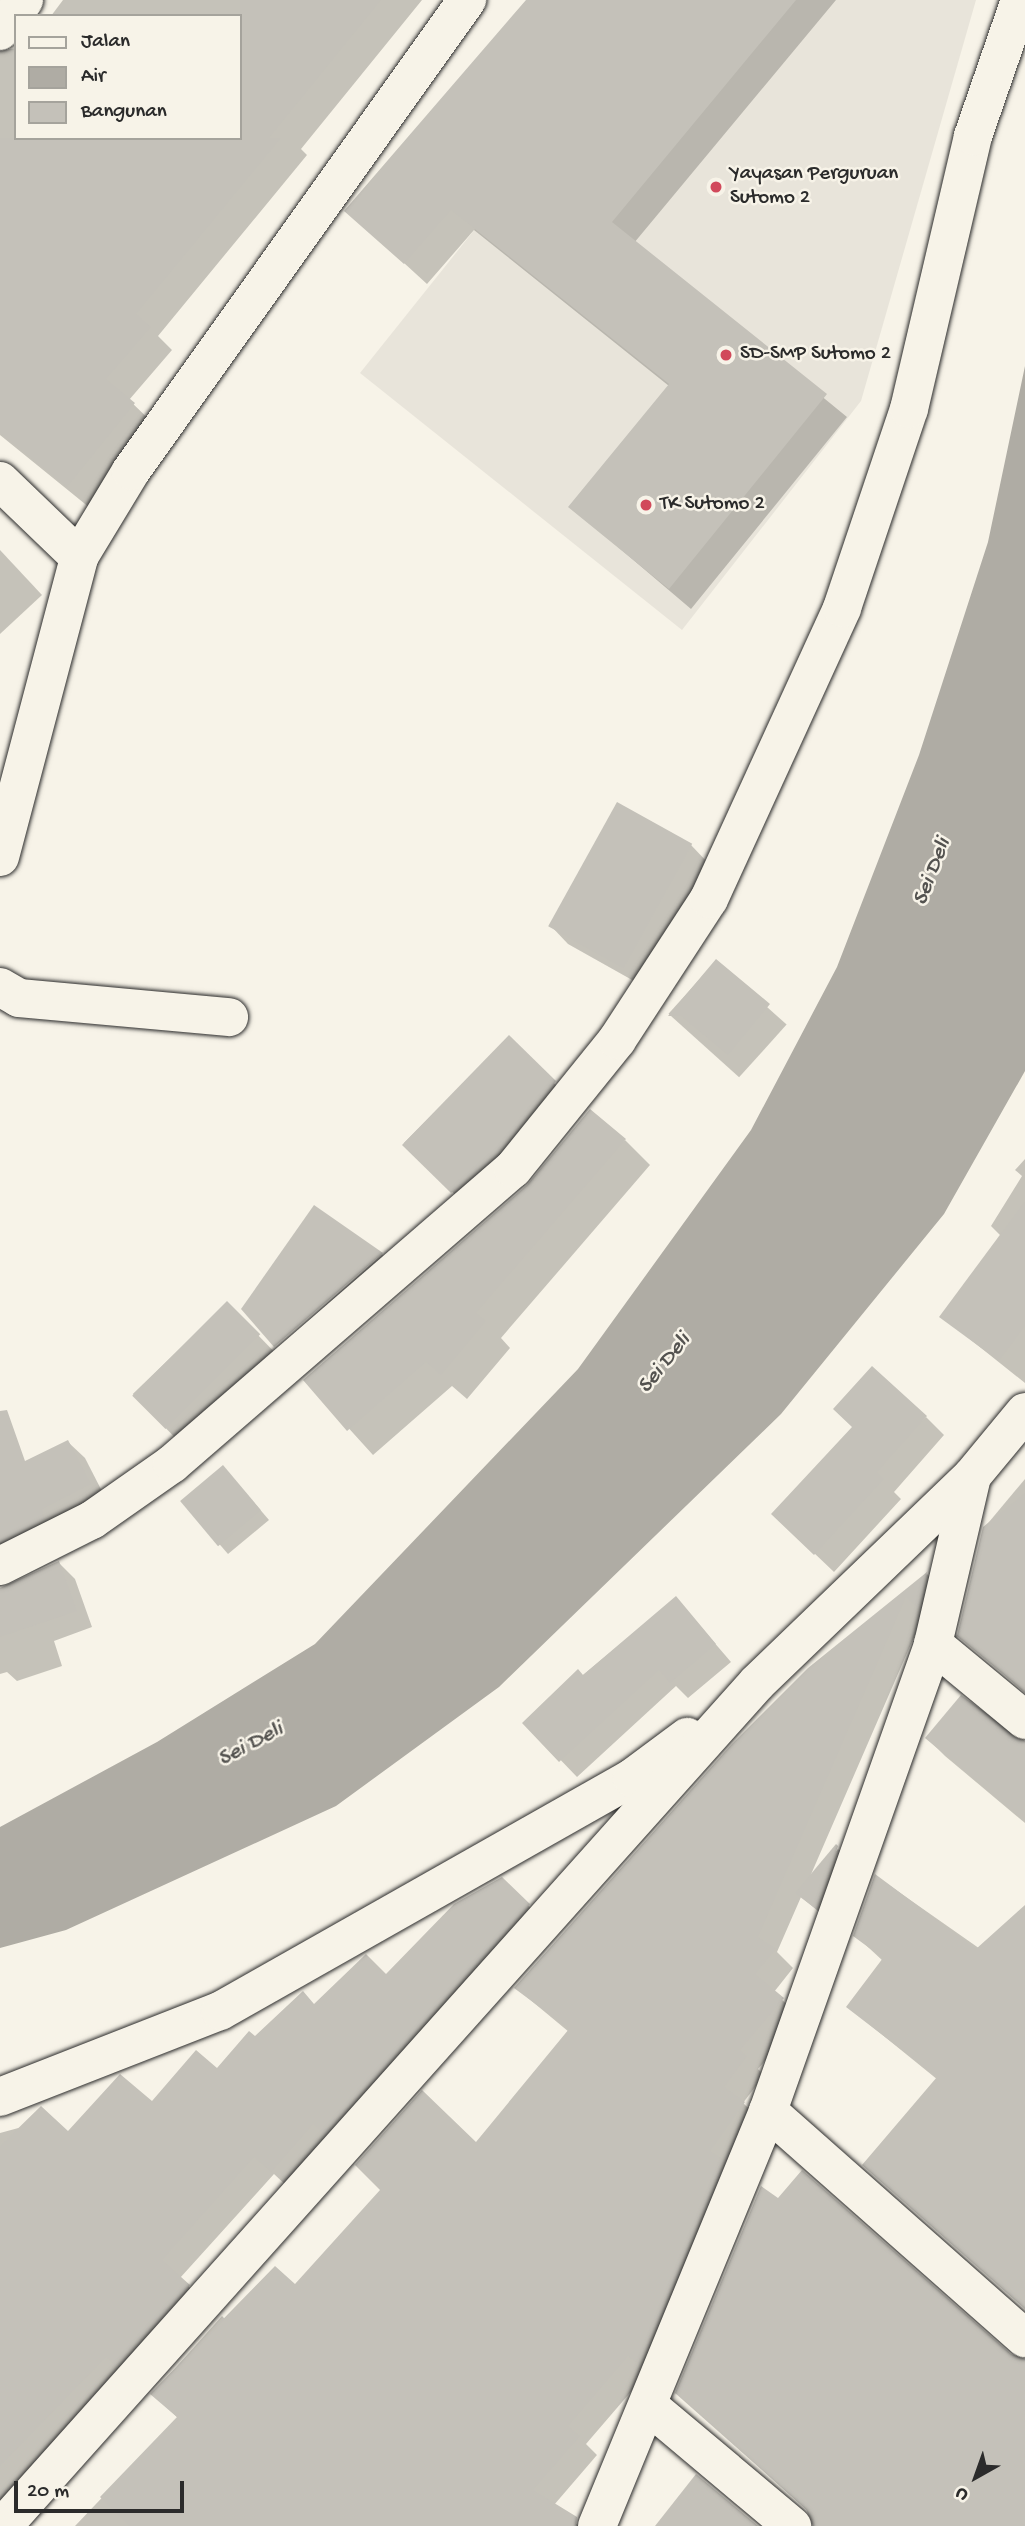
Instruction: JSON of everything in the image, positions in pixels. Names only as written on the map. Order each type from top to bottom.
[{"type":"street","points":[[0,31],[24,0]]},
{"type":"street","points":[[0,857],[79,557],[131,471],[467,0]]},
{"type":"street","points":[[0,1566],[92,1520],[172,1464],[513,1169],[624,1029],[709,899],[847,596],[909,409],[973,136],[1020,0]]},
{"type":"street","points":[[0,481],[79,557]]},
{"type":"street","points":[[0,987],[19,998],[229,1017]]},
{"type":"street","points":[[3,2526],[757,1683],[972,1476],[1025,1412]]},
{"type":"street","points":[[597,2526],[649,2406],[768,2111],[933,1644],[972,1476]]},
{"type":"street","points":[[933,1644],[1025,1720]]},
{"type":"street","points":[[0,2097],[219,2011],[379,1926],[632,1778],[757,1683]]},
{"type":"street","points":[[768,2111],[1025,2338]]},
{"type":"street","points":[[649,2406],[792,2526]]},
{"type":"shaded area","name":"Yayasan Perguruan Sutomo 2","points":[[658,0],[976,0],[861,401],[682,630],[360,373]]},
{"type":"water","name":"Sei Deli","points":[[1025,366],[1025,1071],[944,1214],[781,1414],[499,1687],[336,1806],[66,1930],[0,1948],[0,1827],[157,1742],[315,1644],[578,1369],[751,1130],[837,967],[919,755],[988,542]]},
{"type":"building","points":[[240,0],[381,0],[269,138],[281,138],[136,314],[151,327],[106,379],[135,403],[67,487],[0,433],[0,138],[242,140]]},
{"type":"building","points":[[526,0],[796,0],[612,222],[827,394],[669,589],[568,507],[669,384],[451,210],[404,264],[344,211]]},
{"type":"building","points":[[617,802],[692,844],[623,968],[548,926]]},
{"type":"building","points":[[716,959],[770,1004],[728,1055],[681,1016],[668,1016]]},
{"type":"building","points":[[509,1035],[556,1081],[497,1154],[451,1193],[402,1145]]},
{"type":"building","points":[[590,1109],[626,1139],[476,1313],[486,1321],[441,1375],[426,1362],[347,1431],[303,1380],[527,1185]]},
{"type":"building","points":[[1025,1201],[1025,1326],[999,1361],[939,1317]]},
{"type":"building","points":[[314,1205],[383,1253],[274,1347],[241,1309]]},
{"type":"building","points":[[227,1301],[260,1334],[165,1429],[132,1396]]},
{"type":"building","points":[[872,1366],[927,1416],[877,1472],[884,1479],[814,1555],[771,1514],[852,1427],[833,1409]]},
{"type":"building","points":[[7,1410],[25,1461],[68,1440],[91,1484],[42,1509],[45,1519],[0,1542],[0,1411]]},
{"type":"building","points":[[223,1465],[261,1510],[218,1546],[180,1501]]},
{"type":"building","points":[[1025,1493],[1025,1692],[957,1636],[983,1527]]},
{"type":"building","points":[[59,1561],[77,1611],[0,1637],[0,1588]]},
{"type":"building","points":[[927,1572],[919,1609],[906,1597],[758,1937],[776,1949],[755,1974],[784,1998],[740,2050],[747,2056],[724,2087],[745,2102],[710,2151],[724,2160],[640,2365],[628,2356],[568,2426],[580,2436],[533,2490],[577,2517],[576,2526],[129,2526],[100,2497],[177,2417],[150,2394],[275,2266],[295,2284],[380,2190],[355,2165],[422,2090],[476,2142],[569,2029],[514,1988],[731,1745],[808,1668]]},
{"type":"building","points":[[676,1596],[716,1644],[670,1683],[659,1670],[559,1762],[522,1723],[578,1669],[583,1675]]},
{"type":"building","points":[[961,1695],[1025,1741],[1025,1822],[925,1738]]},
{"type":"building","points":[[836,1844],[838,1846],[816,1909],[795,1893]]},
{"type":"building","points":[[875,1874],[976,1949],[1025,1905],[1025,2309],[862,2165],[937,2077],[846,2007],[883,1958],[853,1936]]},
{"type":"building","points":[[502,1877],[530,1904],[324,2135],[313,2124],[271,2172],[254,2157],[162,2260],[190,2285],[116,2366],[106,2357],[0,2466],[0,2146],[41,2106],[68,2131],[120,2074],[152,2101],[196,2050],[217,2068],[249,2031],[255,2036],[303,1991],[314,2004],[366,1954],[386,1974],[454,1904]]},
{"type":"building","points":[[802,2170],[1011,2354],[1025,2359],[1025,2526],[813,2526],[806,2509],[675,2393],[761,2186],[778,2198]]},
{"type":"building","points":[[696,2474],[758,2526],[655,2526]]},
{"type":"place","name":"Yayasan Perguruan Sutomo 2","points":[[716,187]]},
{"type":"place","name":"SD-SMP Sutomo 2","points":[[726,355]]},
{"type":"place","name":"TK Sutomo 2","points":[[646,505]]}]
